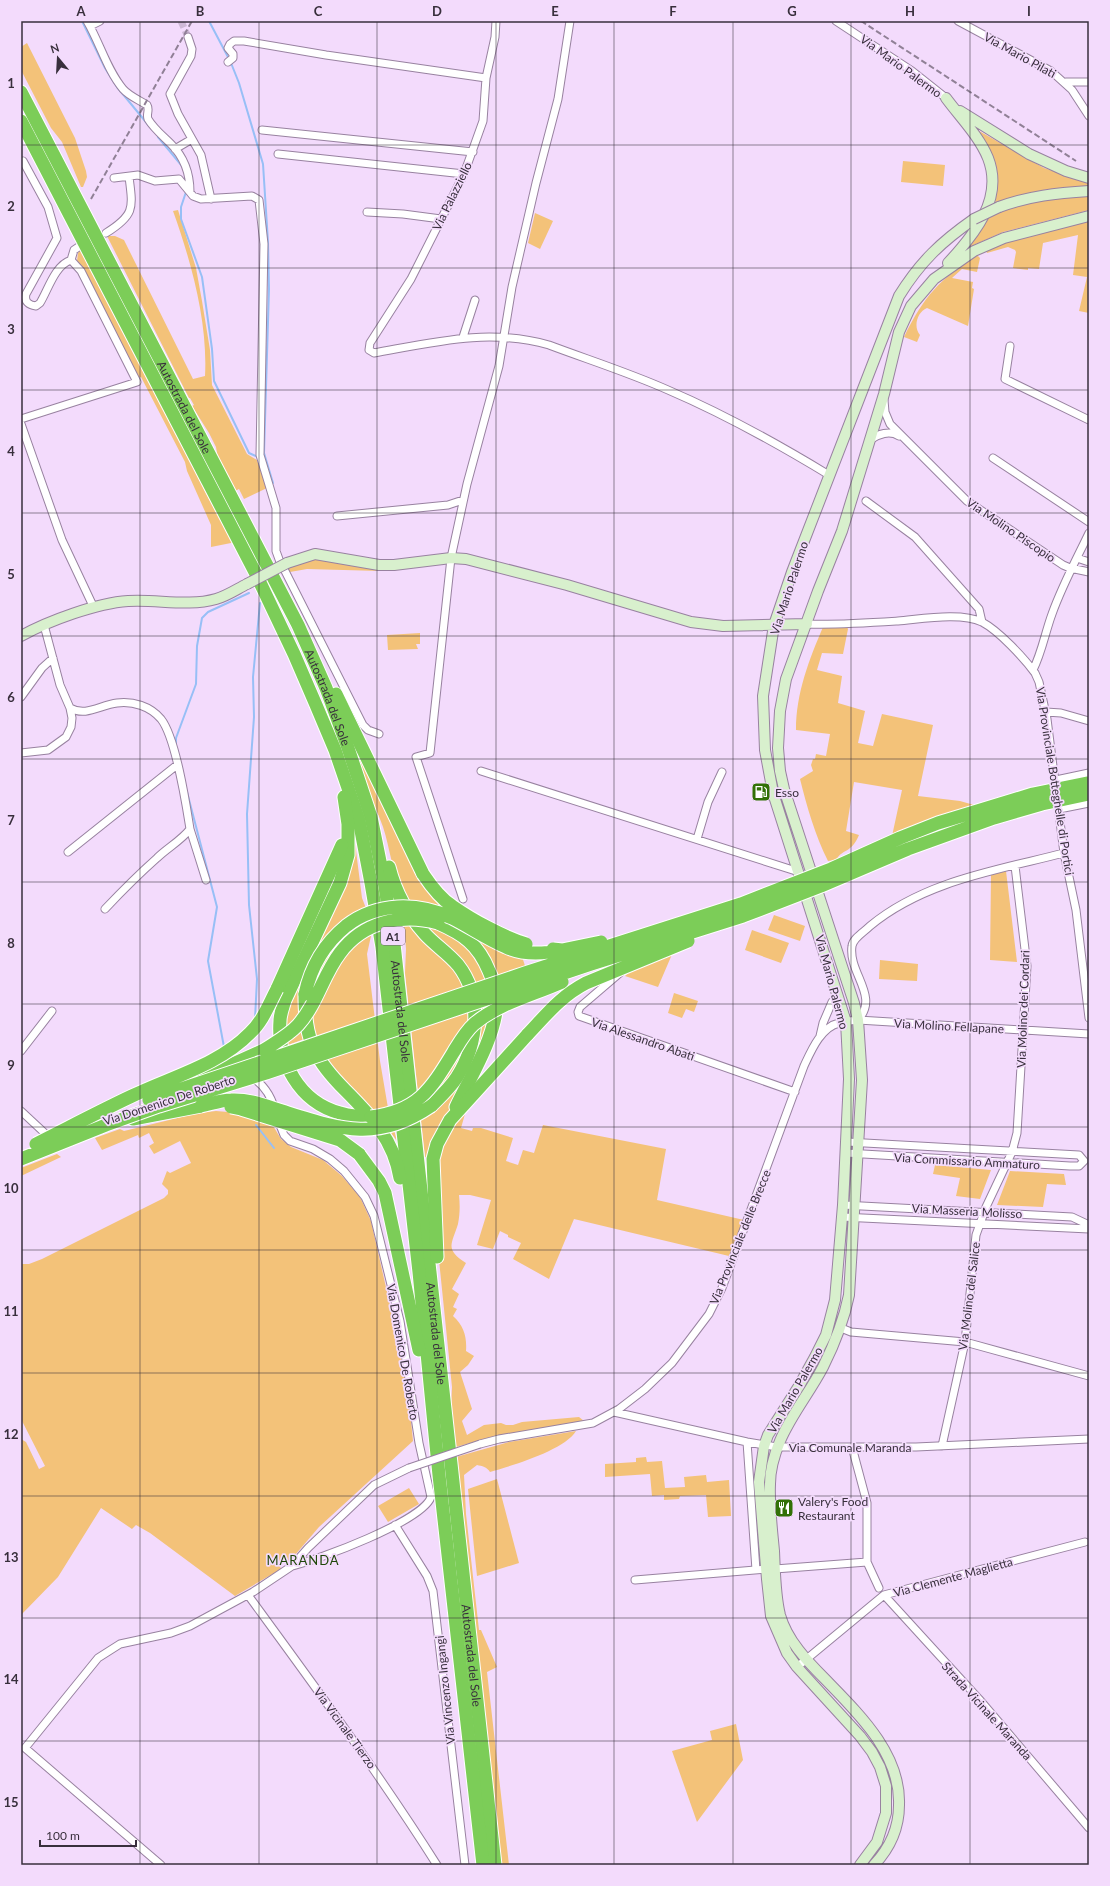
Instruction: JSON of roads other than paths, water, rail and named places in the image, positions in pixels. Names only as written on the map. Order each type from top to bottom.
[{"type":"highway","name":"Autostrada del Sole","points":[[21,92],[298,625],[326,688],[371,817],[384,881],[394,944],[495,1865]]},
{"type":"highway","name":"Autostrada del Sole","points":[[21,121],[244,550],[294,654],[316,705],[334,750],[358,820],[371,883],[382,954],[419,1272],[439,1475],[483,1865]]},
{"type":"highway","name":"A1","points":[[298,625],[326,674],[423,874],[438,894],[451,906],[511,939],[529,945],[562,950],[673,926]]},
{"type":"highway","points":[[316,705],[345,801],[348,824],[348,855],[340,883],[285,1000],[280,1019],[281,1051],[290,1072],[299,1086],[322,1106],[339,1113],[370,1117],[398,1111],[419,1099],[430,1090],[464,1036],[483,1018],[494,1010],[562,983],[591,964]]},
{"type":"highway","points":[[21,1150],[104,1116],[174,1092],[525,973],[741,904],[831,869],[900,838],[938,823],[1033,794],[1089,782]]},
{"type":"highway","points":[[450,1120],[560,1000],[586,983],[656,955],[743,916],[821,886],[943,835],[1042,804],[1089,794]]},
{"type":"highway","points":[[106,1125],[232,1100],[256,1103],[331,1126],[350,1129],[368,1129],[391,1125],[408,1119],[431,1106],[447,1090],[466,1061],[475,1030],[475,1010],[472,995],[459,966],[425,934],[409,912],[396,890],[385,852],[371,817]]},
{"type":"highway","points":[[36,1144],[132,1096],[219,1057],[238,1045],[251,1032],[262,1018],[277,989],[340,852],[348,824]]},
{"type":"highway","points":[[419,1272],[409,1232],[398,1165],[387,1138],[373,1118],[331,1076],[315,1053],[307,1026],[305,994],[308,977],[316,960],[339,932],[352,922],[383,908],[412,907],[434,911],[452,918],[506,947],[520,951],[541,953],[562,950]]},
{"type":"highway","points":[[21,1159],[106,1125],[591,964],[743,916]]},
{"type":"highway","points":[[174,1092],[217,1070],[264,1050],[284,1038],[299,1024],[339,954],[352,940],[374,925],[401,918],[422,919],[438,923],[460,933],[480,952],[492,977],[497,1002],[490,1037],[437,1144],[433,1159],[440,1356]]},
{"type":"highway","points":[[201,1106],[241,1109],[340,1140],[359,1154],[379,1180],[385,1193],[418,1340],[439,1475]]},
{"type":"street","points":[[100,21],[89,23],[107,62],[121,86],[128,94],[149,107],[148,119],[175,149],[185,164],[189,176],[188,189]]},
{"type":"street","name":"Via Palazziello","points":[[463,337],[374,353],[369,350],[370,343],[411,279],[464,174],[473,152],[483,121],[486,78],[495,37],[496,21]]},
{"type":"street","points":[[463,899],[416,757],[430,753],[451,558],[463,500],[499,366],[502,338],[536,183],[558,99],[570,21]]},
{"type":"street","name":"Via Mario Palermo","points":[[836,21],[912,71],[946,98]]},
{"type":"street","name":"Via Mario Pilati","points":[[958,21],[1051,71],[1066,82],[1089,116]]},
{"type":"street","points":[[188,37],[192,49],[191,56],[170,94],[178,114],[202,160],[211,200]]},
{"type":"street","points":[[230,60],[233,54],[228,48],[230,44],[234,41],[244,41],[326,55],[486,78]]},
{"type":"street","points":[[1066,82],[1089,82]]},
{"type":"street","points":[[946,98],[966,116],[1029,154],[1089,178]]},
{"type":"street","points":[[934,279],[975,230],[991,199],[992,176],[988,159],[978,141],[946,98]]},
{"type":"street","points":[[262,130],[473,152]]},
{"type":"street","points":[[175,149],[192,139]]},
{"type":"street","points":[[278,154],[464,174]]},
{"type":"street","points":[[23,161],[48,207],[57,238],[26,294],[25,299],[28,303],[36,306],[40,303],[59,269],[66,262],[71,260],[74,250],[80,246]]},
{"type":"street","points":[[114,178],[138,175],[155,181],[179,179],[201,200],[252,196],[256,197],[261,204],[264,244],[264,280],[260,458],[276,508],[276,551],[363,725],[368,730],[379,734]]},
{"type":"street","points":[[106,233],[123,222],[129,214],[131,198],[129,177]]},
{"type":"street","name":"Via Mario Palermo","points":[[874,1865],[888,1848],[898,1822],[899,1792],[893,1767],[881,1743],[867,1725],[805,1659],[784,1626],[765,1569],[759,1482],[764,1446],[768,1435],[799,1386],[826,1335],[836,1292],[847,1142],[849,1079],[846,1022],[773,793],[765,750],[762,696],[774,625],[792,572],[899,296],[912,274],[946,239],[974,219],[999,207],[1034,196],[1059,192],[1089,191]]},
{"type":"street","points":[[367,212],[403,214],[441,219]]},
{"type":"street","name":"Via Mario Palermo","points":[[765,1569],[770,1483],[778,1447],[785,1431],[823,1367],[841,1328],[849,1295],[859,1154],[862,1080],[858,1020],[846,977],[784,789],[780,771],[778,748],[780,711],[786,680],[818,591],[842,531],[884,394],[899,332],[911,306],[934,279],[974,250],[1004,238],[1089,216]]},
{"type":"street","points":[[21,419],[137,382],[81,271],[71,260]]},
{"type":"street","points":[[475,300],[463,337],[531,340],[549,345],[667,389],[700,404],[787,450],[829,475]]},
{"type":"street","points":[[1010,346],[1005,379],[1089,420]]},
{"type":"street","name":"Via Molino Piscopio","points":[[884,394],[886,418],[902,438],[967,500],[1070,568]]},
{"type":"street","points":[[21,424],[62,540],[94,608]]},
{"type":"street","name":"Via Molino Piscopio","points":[[870,440],[881,434],[890,432],[902,438]]},
{"type":"street","points":[[993,458],[1089,522]]},
{"type":"street","points":[[337,516],[448,505],[463,500]]},
{"type":"street","points":[[866,501],[915,537],[979,609],[982,622]]},
{"type":"street","points":[[1033,670],[1040,656],[1046,629],[1070,568],[1077,558],[1089,533]]},
{"type":"street","points":[[21,636],[44,625],[94,608],[128,601],[198,602],[217,599],[284,565],[316,554],[379,565],[394,565],[451,558],[481,561],[691,622],[723,626],[807,624]]},
{"type":"street","points":[[1077,558],[1089,562]]},
{"type":"street","points":[[1070,568],[1089,572]]},
{"type":"street","name":"Via Provinciale Botteghelle di Portici","points":[[807,624],[850,624],[950,617],[973,619],[982,622],[992,629],[1033,670],[1039,682],[1046,712],[1056,780],[1064,853],[1076,910],[1089,1018]]},
{"type":"street","points":[[21,753],[48,750],[66,737],[71,728],[72,718],[70,708],[60,685],[44,625]]},
{"type":"street","points":[[21,697],[42,668],[53,658]]},
{"type":"street","points":[[70,708],[76,712],[82,712],[116,703],[128,702],[148,708],[156,714],[166,728],[186,799],[190,829],[206,880]]},
{"type":"street","points":[[1046,712],[1062,713],[1089,721]]},
{"type":"street","points":[[68,852],[177,765]]},
{"type":"street","points":[[481,771],[799,872]]},
{"type":"street","points":[[697,839],[708,802],[722,772]]},
{"type":"street","points":[[1056,780],[1089,773]]},
{"type":"street","points":[[1058,809],[1089,803]]},
{"type":"street","points":[[105,909],[150,863],[172,844],[184,837],[190,829]]},
{"type":"street","points":[[858,1020],[865,1012],[867,1005],[853,956],[852,944],[884,914],[920,894],[966,878],[1064,853]]},
{"type":"street","name":"Via Molino dei Cordari","points":[[1012,1152],[1017,1133],[1024,1030],[1027,952],[1015,866]]},
{"type":"street","name":"Via Alessandro Abati","points":[[644,926],[630,962],[616,978],[580,1007],[578,1012],[579,1016],[795,1092]]},
{"type":"street","name":"Via Provinciale delle Brecce","points":[[820,1037],[823,1023],[832,1002]]},
{"type":"street","points":[[21,1051],[52,1011]]},
{"type":"street","name":"Via Provinciale delle Brecce","points":[[292,1566],[308,1548],[374,1485],[409,1468],[480,1444],[498,1439],[593,1423],[614,1412],[645,1389],[672,1364],[709,1314],[722,1288],[804,1066],[820,1037],[830,1026],[858,1020]]},
{"type":"street","name":"Via Molino Fellapane","points":[[858,1020],[1089,1034]]},
{"type":"street","name":"Via Domenico De Roberto","points":[[21,1155],[53,1141],[161,1100],[240,1076],[250,1076],[257,1080],[266,1090],[273,1103],[284,1135],[290,1141],[312,1149],[330,1159],[355,1182],[365,1197],[374,1216],[400,1321],[419,1443],[431,1494],[430,1500],[426,1506],[395,1525]]},
{"type":"street","points":[[21,1111],[53,1141]]},
{"type":"street","name":"Via Commissario Ammaturo","points":[[846,1153],[1079,1166],[1086,1161],[1079,1155],[847,1142]]},
{"type":"street","name":"Via Molino del Salice","points":[[942,1446],[965,1342],[975,1239],[984,1212],[1012,1152]]},
{"type":"street","name":"Via Masseria Molisso","points":[[843,1205],[1072,1217],[1089,1225]]},
{"type":"street","name":"Via Masseria Molisso","points":[[842,1216],[1089,1229]]},
{"type":"street","points":[[841,1328],[851,1332],[965,1342],[1089,1376]]},
{"type":"street","name":"Via Comunale Maranda","points":[[614,1412],[764,1446],[778,1447],[942,1446],[1089,1439]]},
{"type":"street","name":"Via Mario Palermo","points":[[747,1442],[771,1616],[787,1653],[797,1667],[860,1736],[872,1752],[882,1773],[887,1800],[882,1830],[877,1842],[860,1865]]},
{"type":"street","points":[[852,1447],[867,1503],[867,1562],[880,1588]]},
{"type":"street","points":[[161,1865],[23,1748],[98,1658],[108,1650],[120,1644],[172,1632],[190,1626],[248,1595],[292,1566],[338,1552],[395,1525]]},
{"type":"street","name":"Via Vincenzo Ingangi","points":[[395,1525],[427,1576],[433,1591],[465,1865]]},
{"type":"street","name":"Via Clemente Maglietta","points":[[797,1667],[884,1595],[1085,1542]]},
{"type":"street","points":[[635,1580],[867,1562]]},
{"type":"street","name":"Via Vicinale Tierzo","points":[[248,1595],[341,1721],[395,1799],[437,1865]]},
{"type":"street","name":"Strada Vicinale Maranda","points":[[884,1595],[979,1699],[1089,1828]]},
{"type":"waterway","points":[[82,21],[105,68],[117,87],[150,127]]},
{"type":"waterway","points":[[209,21],[229,59]]},
{"type":"waterway","points":[[231,63],[239,83],[263,164],[268,242],[269,289],[264,453],[273,483]]},
{"type":"waterway","points":[[158,137],[182,166]]},
{"type":"waterway","points":[[186,192],[181,207],[181,219],[202,277],[212,349],[214,381],[249,453],[258,457]]},
{"type":"waterway","points":[[176,747],[176,738],[196,684],[197,646],[202,618],[208,612],[249,593]]},
{"type":"waterway","points":[[255,1019],[257,979],[249,905],[247,814],[254,717],[253,677],[260,603]]},
{"type":"waterway","points":[[187,792],[217,907],[208,961],[224,1047]]},
{"type":"waterway","points":[[256,1125],[274,1148]]},
{"type":"tunnel","points":[[181,21],[188,37]]},
{"type":"railway","points":[[91,199],[192,21]]},
{"type":"railway","points":[[861,21],[1076,161]]},
{"type":"place","name":"Esso","points":[[761,792]]},
{"type":"place","name":"Valery's Food Restaurant","points":[[784,1508]]},
{"type":"district","name":"MARANDA","points":[[303,1560]]}]
